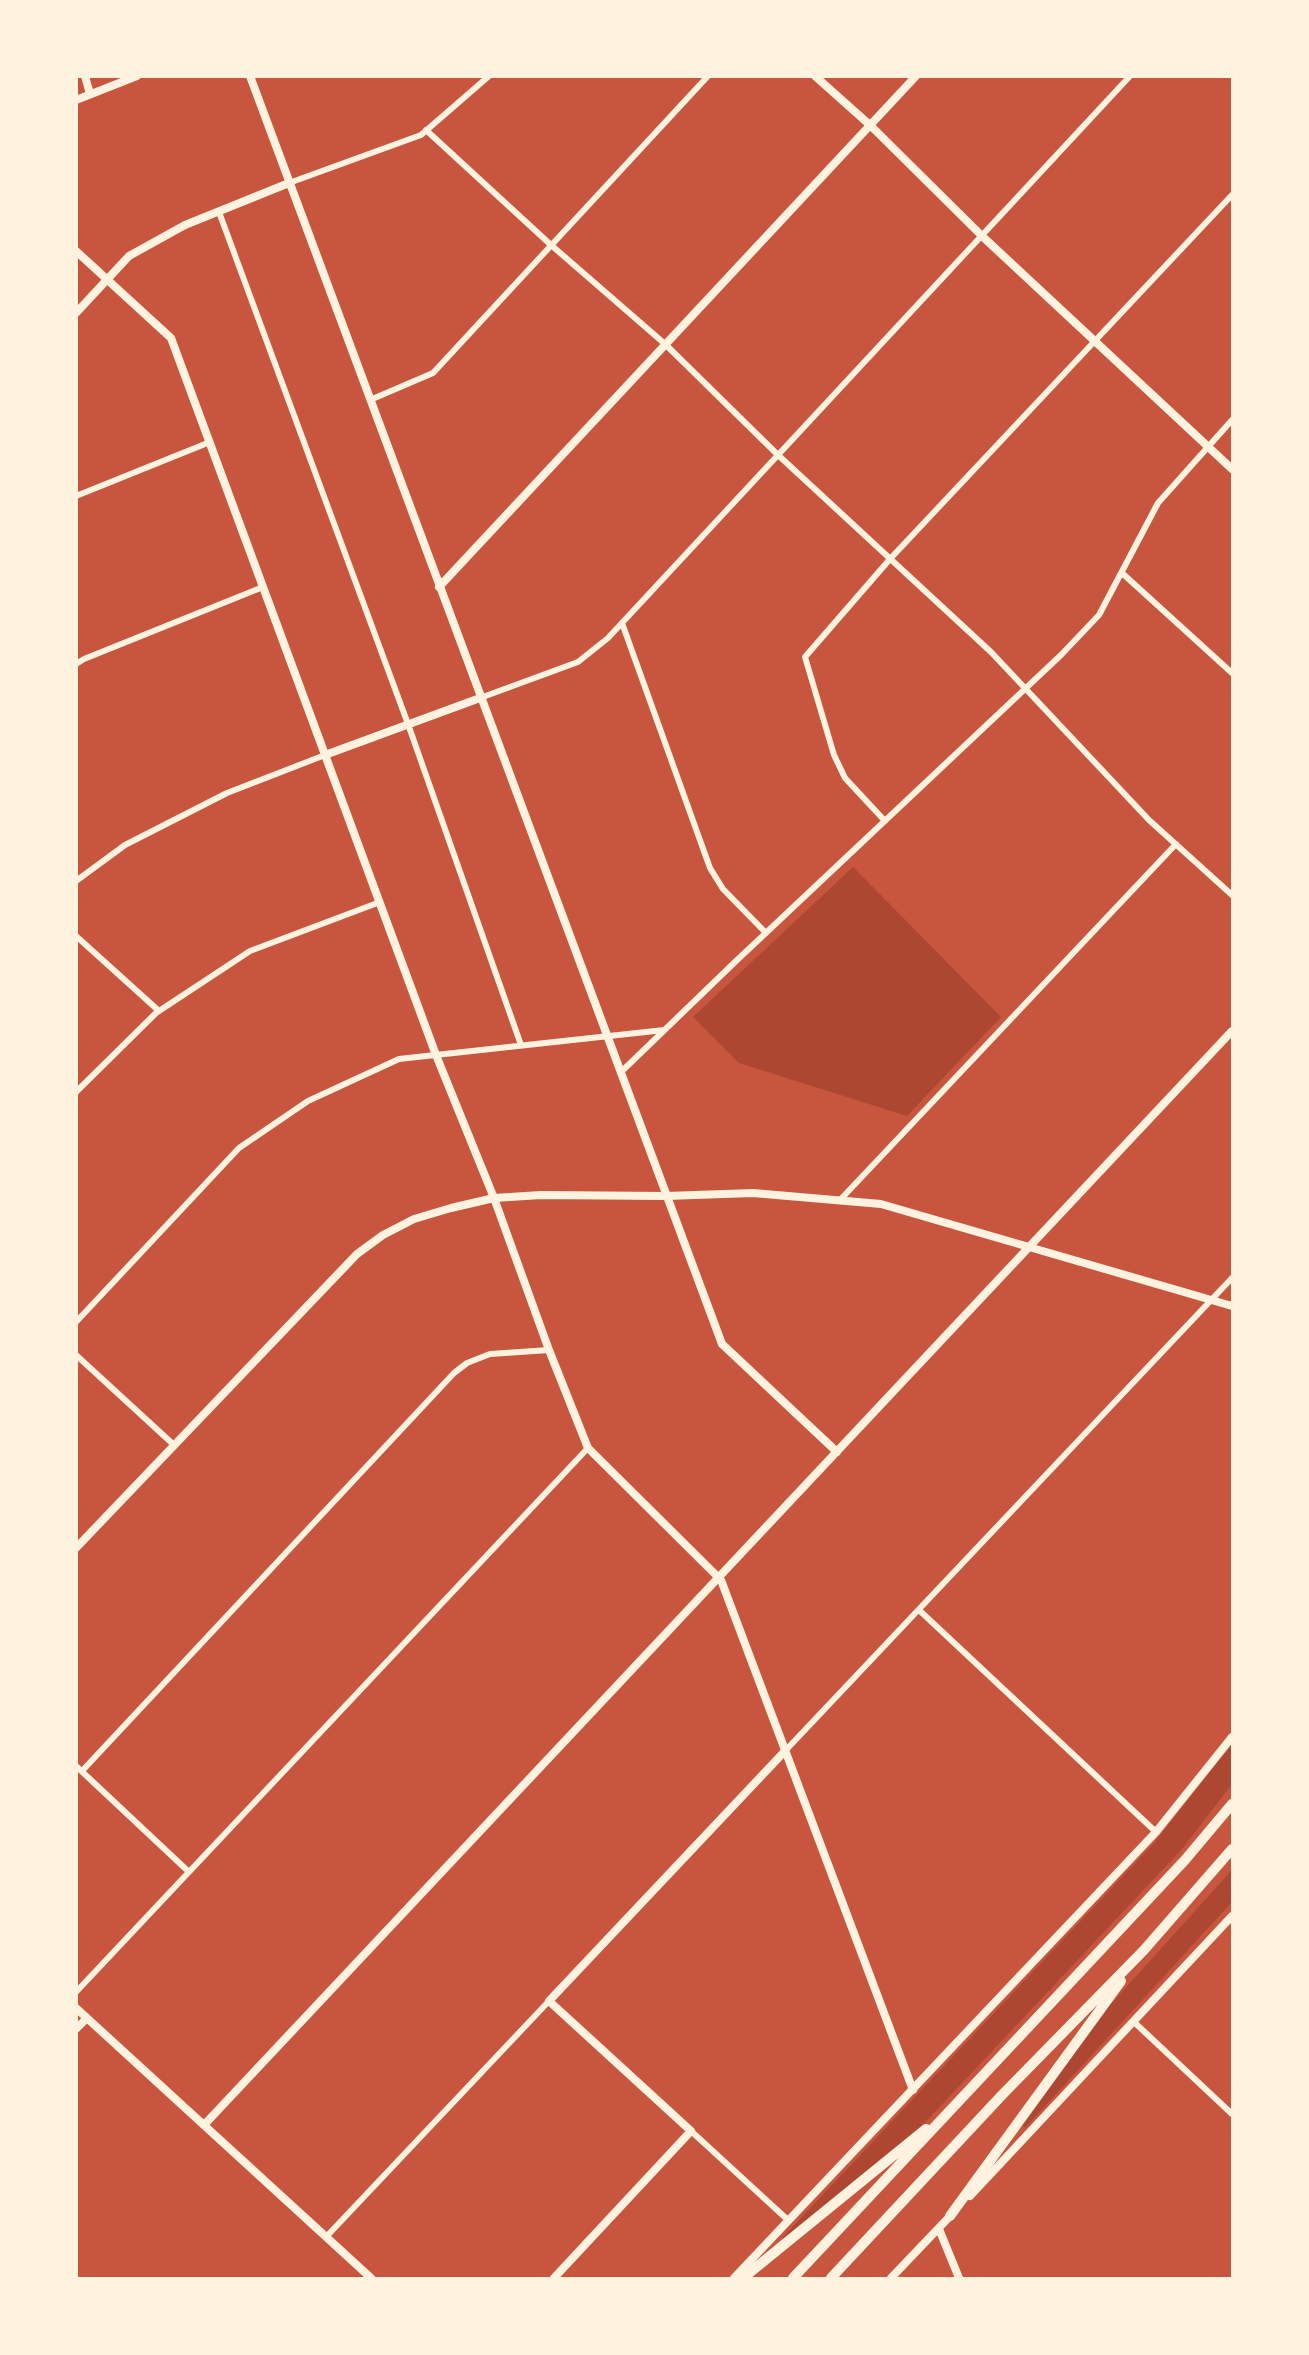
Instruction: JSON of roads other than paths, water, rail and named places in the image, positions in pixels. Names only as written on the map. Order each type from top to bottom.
[{"type":"highway","points":[[793,2278],[972,2090],[1185,1860],[1233,1804]]},
{"type":"highway","points":[[831,2278],[1002,2095],[1144,1950],[1233,1849]]},
{"type":"highway","points":[[950,2216],[1144,1950]]},
{"type":"highway","points":[[743,2278],[888,2162],[972,2090]]},
{"type":"main road","points":[[76,251],[171,338],[436,1055],[494,1198],[549,1350],[588,1448],[719,1578],[913,2090]]},
{"type":"main road","points":[[76,1548],[357,1254],[383,1235],[414,1219],[494,1198],[541,1195],[666,1196],[753,1193],[881,1204],[1233,1306]]},
{"type":"main road","points":[[734,2278],[1156,1832],[1233,1737]]},
{"type":"main road","points":[[891,2278],[1233,1916]]},
{"type":"main road","points":[[76,2008],[371,2278]]},
{"type":"main road","points":[[939,2229],[959,2278]]},
{"type":"street","points":[[85,76],[90,94]]},
{"type":"street","points":[[76,100],[137,76]]},
{"type":"street","points":[[250,76],[722,1344],[837,1452]]},
{"type":"street","points":[[76,313],[129,256],[185,225],[289,183],[421,135],[489,76]]},
{"type":"street","points":[[370,400],[433,373],[708,76]]},
{"type":"street","points":[[814,76],[871,126],[982,236],[1233,469]]},
{"type":"street","points":[[439,587],[916,76]]},
{"type":"street","points":[[76,881],[127,844],[227,793],[578,662],[608,638],[1130,76]]},
{"type":"street","points":[[426,130],[551,245],[665,344],[778,455],[991,652],[1149,820],[1233,895]]},
{"type":"street","points":[[885,821],[844,778],[834,755],[806,657],[890,559],[1233,195]]},
{"type":"street","points":[[219,212],[408,724],[521,1045]]},
{"type":"street","points":[[620,1073],[1026,689],[1099,615],[1158,503],[1233,420]]},
{"type":"street","points":[[76,496],[210,442]]},
{"type":"street","points":[[1122,573],[1233,673]]},
{"type":"street","points":[[76,664],[263,586]]},
{"type":"street","points":[[622,623],[710,868],[723,889],[766,933]]},
{"type":"street","points":[[840,1200],[1176,844]]},
{"type":"street","points":[[76,1092],[102,1064],[159,1011],[250,951],[380,902]]},
{"type":"street","points":[[76,936],[159,1011]]},
{"type":"street","points":[[76,1322],[239,1148],[308,1101],[399,1059],[664,1030]]},
{"type":"street","points":[[204,2125],[1233,1031]]},
{"type":"street","points":[[326,2237],[1233,1278]]},
{"type":"street","points":[[189,1872],[79,1768],[454,1373],[467,1363],[490,1354],[549,1350]]},
{"type":"street","points":[[76,1355],[174,1446]]},
{"type":"street","points":[[76,1992],[588,1448]]},
{"type":"street","points":[[919,1610],[1156,1832]]},
{"type":"street","points":[[549,2001],[789,2221]]},
{"type":"street","points":[[76,2029],[87,2018]]},
{"type":"street","points":[[1134,2022],[1233,2114]]},
{"type":"street","points":[[554,2278],[691,2131]]}]
